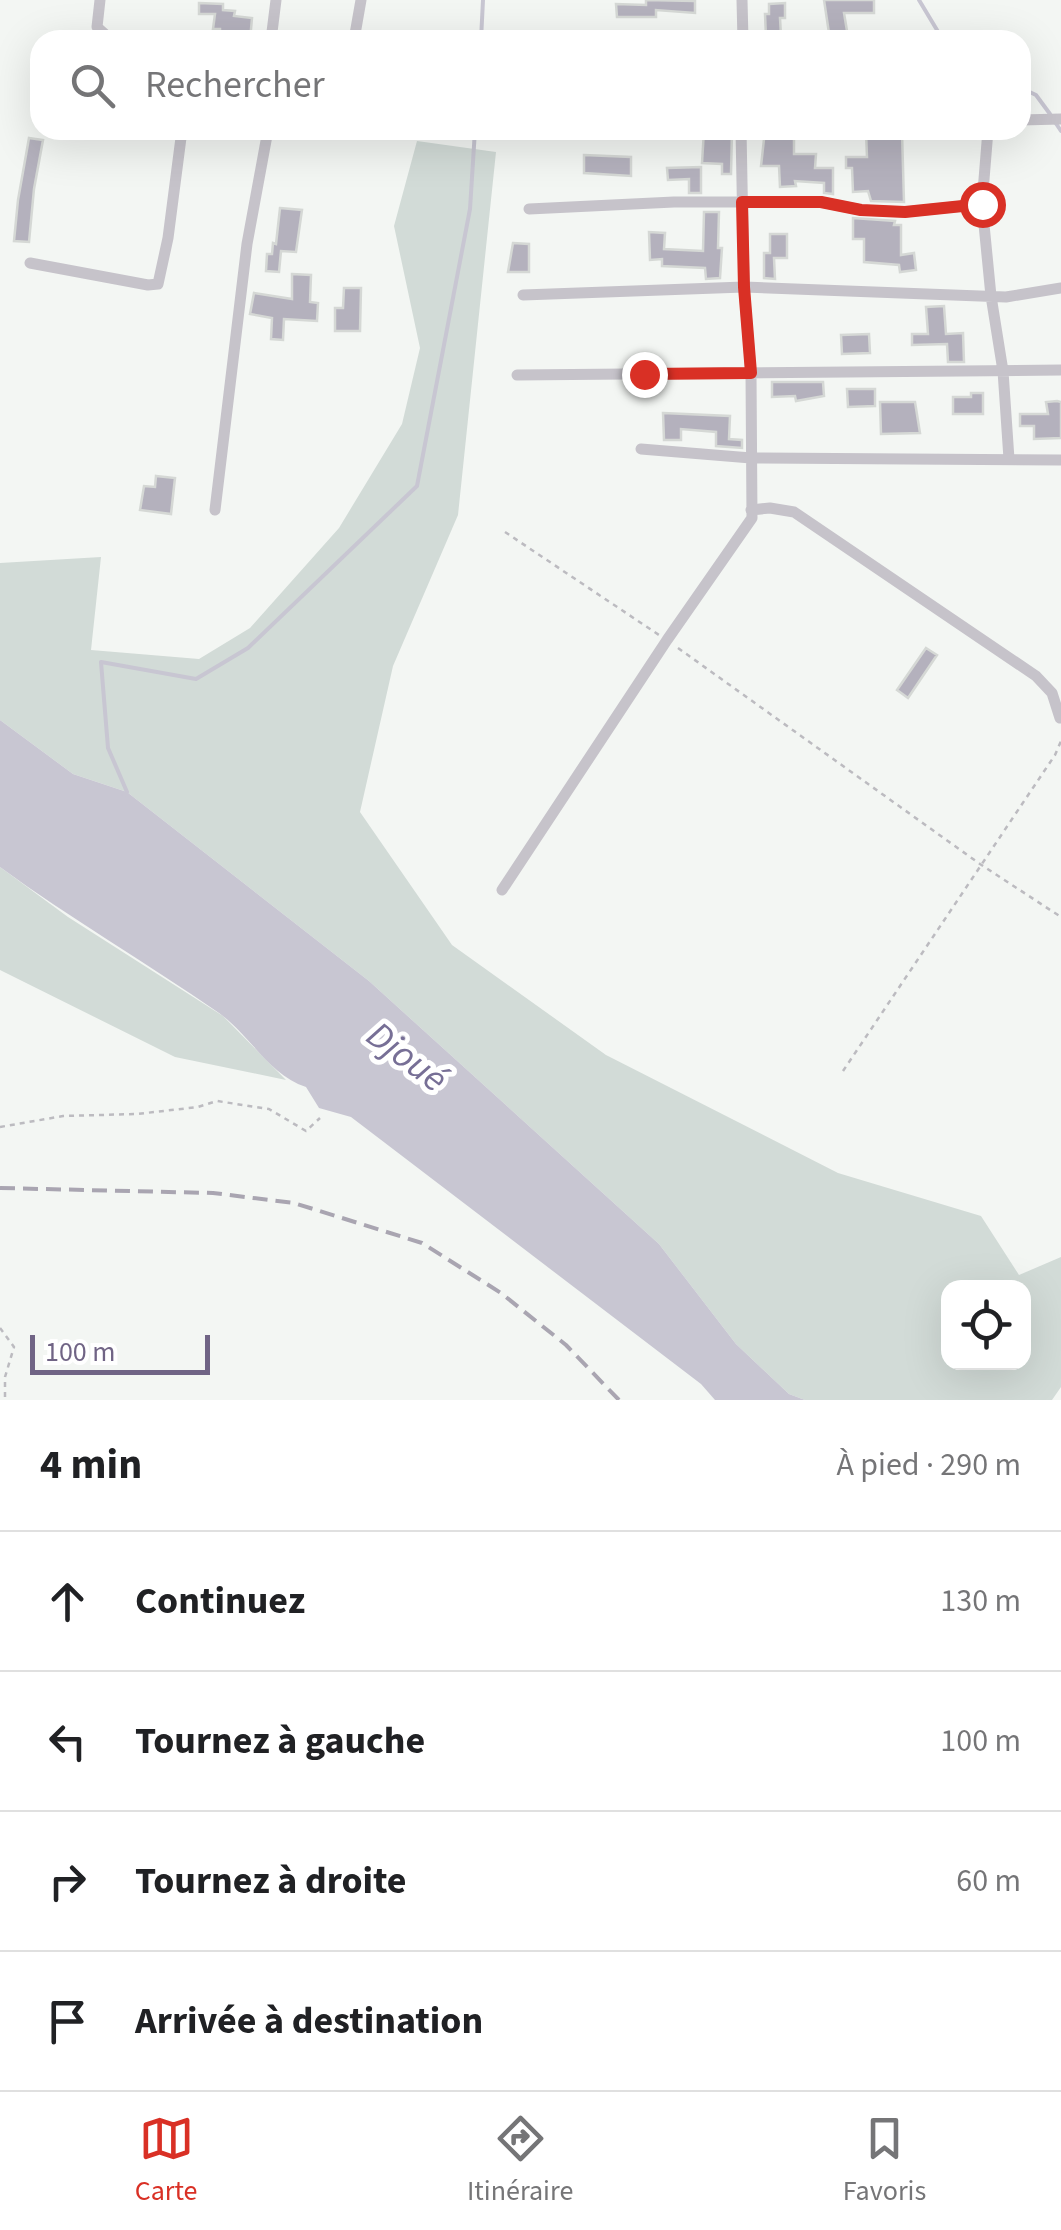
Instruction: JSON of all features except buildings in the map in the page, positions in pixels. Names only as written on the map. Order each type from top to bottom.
[{"type":"street","points":[[100,0],[97,27],[100,30]]},
{"type":"street","points":[[272,30],[276,0]]},
{"type":"street","points":[[356,30],[361,0]]},
{"type":"street","points":[[742,0],[743,30]]},
{"type":"street","points":[[1031,120],[1061,119]]},
{"type":"street","points":[[30,262],[148,286],[158,284],[181,140]]},
{"type":"street","points":[[215,510],[247,244],[266,140]]},
{"type":"street","points":[[502,890],[752,518],[751,373],[744,287],[741,140]]},
{"type":"street","points":[[987,140],[982,204],[991,296],[1004,371],[1009,459]]},
{"type":"street","points":[[529,209],[821,202],[861,210],[905,212],[982,204]]},
{"type":"street","points":[[523,295],[744,287],[1006,298],[1061,288]]},
{"type":"street","points":[[517,374],[1061,370]]},
{"type":"street","points":[[641,448],[751,458],[1061,460]]},
{"type":"street","points":[[751,510],[783,508],[794,512],[884,572],[1036,676],[1052,693],[1060,718]]},
{"type":"path","points":[[505,532],[667,640],[980,864],[1061,917]]},
{"type":"path","points":[[843,1071],[1061,740]]},
{"type":"path","points":[[0,1128],[63,1116],[137,1114],[216,1101],[268,1109],[306,1131],[320,1118]]},
{"type":"path","points":[[0,1328],[14,1347],[5,1377],[5,1400]]},
{"type":"shaded area","points":[[417,141],[496,152],[458,515],[393,666],[360,812],[452,945],[606,1055],[838,1173],[981,1216],[1019,1275],[1061,1257],[1061,1387],[1052,1400],[805,1400],[789,1394],[736,1344],[659,1244],[369,981],[127,792],[73,774],[0,720],[0,563],[101,557],[91,650],[199,659],[250,628],[339,528],[402,424],[420,348],[394,226]]},
{"type":"shaded area","points":[[0,867],[68,917],[223,1016],[286,1080],[175,1057],[0,970]]},
{"type":"water","name":"Djoué","points":[[0,720],[73,774],[127,792],[369,981],[659,1244],[736,1344],[789,1394],[805,1400],[715,1400],[701,1384],[351,1117],[319,1108],[306,1087],[270,1064],[219,1013],[0,867]]},
{"type":"waterway","points":[[482,30],[483,0]]},
{"type":"waterway","points":[[919,0],[937,30]]},
{"type":"waterway","points":[[1031,93],[1050,114]]},
{"type":"waterway","points":[[1055,122],[1061,131]]},
{"type":"waterway","points":[[124,795],[127,792],[108,748],[101,662],[196,679],[248,648],[417,486],[470,209],[474,140]]},
{"type":"railway","points":[[0,1188],[213,1193],[294,1203],[422,1243],[501,1293],[566,1345],[619,1400]]},
{"type":"route","points":[[644,374],[751,373],[742,202],[821,202],[861,210],[905,212],[982,204]]}]
